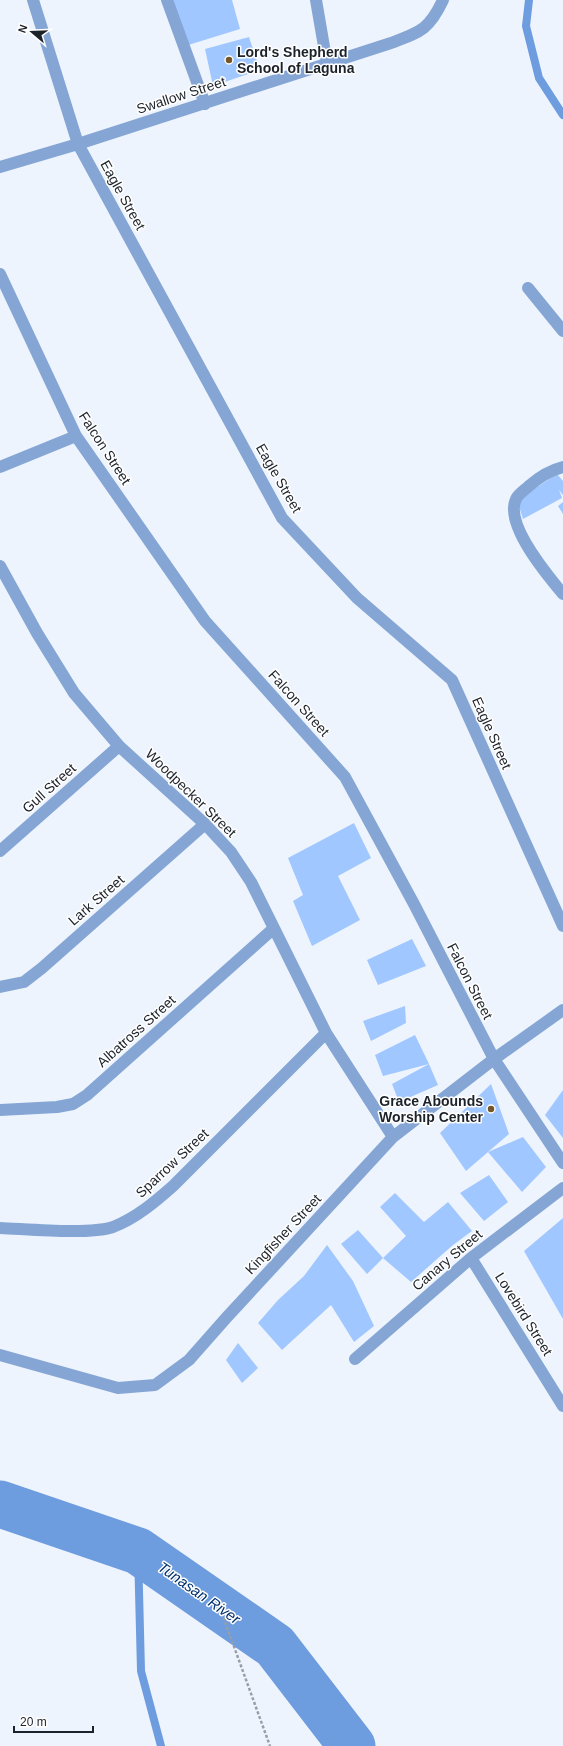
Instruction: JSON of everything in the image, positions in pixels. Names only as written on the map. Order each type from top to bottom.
[{"type":"street","name":"Eagle Street","points":[[34,0],[78,144],[282,518],[357,598],[452,680],[563,926]]},
{"type":"street","points":[[167,0],[205,104]]},
{"type":"street","points":[[316,0],[327,64]]},
{"type":"street","name":"Swallow Street","points":[[0,167],[205,104],[416,34],[434,19],[443,0]]},
{"type":"street","name":"Falcon Street","points":[[0,274],[76,436],[205,621],[345,777],[414,904],[494,1059],[563,1163]]},
{"type":"street","points":[[528,288],[563,331]]},
{"type":"street","points":[[0,467],[76,436]]},
{"type":"street","points":[[563,467],[555,469],[532,484],[516,498],[513,518],[524,540],[563,594]]},
{"type":"street","name":"Woodpecker Street","points":[[0,566],[37,632],[74,693],[119,746],[205,824],[231,852],[251,882],[326,1032],[393,1137]]},
{"type":"street","name":"Gull Street","points":[[0,851],[119,746]]},
{"type":"street","name":"Lark Street","points":[[0,987],[24,982],[42,968],[205,824]]},
{"type":"street","name":"Albatross Street","points":[[0,1110],[57,1107],[73,1104],[87,1095],[273,928]]},
{"type":"street","name":"Kingfisher Street","points":[[0,1355],[118,1388],[155,1385],[189,1360],[393,1137],[494,1059],[563,1010]]},
{"type":"street","name":"Sparrow Street","points":[[0,1228],[91,1230],[112,1227],[131,1218],[152,1205],[173,1186],[326,1032]]},
{"type":"street","name":"Canary Street","points":[[354,1359],[471,1258],[563,1188]]},
{"type":"street","name":"Lovebird Street","points":[[471,1258],[563,1406]]},
{"type":"path","points":[[220,1608],[270,1746]]},
{"type":"building","points":[[171,0],[232,0],[240,29],[185,46]]},
{"type":"building","points":[[249,37],[260,70],[213,86],[205,49]]},
{"type":"building","points":[[557,474],[563,481],[563,495],[559,490],[562,498],[523,519],[517,500]]},
{"type":"building","points":[[563,502],[563,514],[558,506]]},
{"type":"building","points":[[354,823],[371,858],[338,876],[360,920],[312,946],[293,901],[303,895],[288,858]]},
{"type":"building","points":[[412,939],[426,966],[378,985],[367,960]]},
{"type":"building","points":[[405,1006],[406,1023],[371,1041],[363,1021]]},
{"type":"building","points":[[415,1035],[429,1064],[383,1076],[375,1055]]},
{"type":"building","points":[[429,1064],[438,1085],[399,1102],[392,1084]]},
{"type":"building","points":[[491,1084],[509,1134],[466,1171],[440,1133]]},
{"type":"building","points":[[563,1090],[563,1138],[545,1115]]},
{"type":"building","points":[[523,1137],[546,1167],[522,1192],[488,1152]]},
{"type":"building","points":[[489,1175],[508,1202],[484,1221],[460,1193]]},
{"type":"building","points":[[395,1193],[424,1222],[448,1202],[472,1231],[453,1245],[411,1282],[383,1258],[406,1236],[380,1207]]},
{"type":"building","points":[[563,1218],[563,1319],[524,1251]]},
{"type":"building","points":[[358,1230],[383,1258],[367,1274],[341,1244]]},
{"type":"building","points":[[327,1245],[353,1281],[374,1326],[354,1342],[331,1305],[282,1350],[258,1323],[278,1300],[304,1276]]},
{"type":"building","points":[[238,1343],[258,1368],[242,1383],[226,1360]]},
{"type":"waterway","points":[[529,0],[526,26],[539,78],[563,115]]},
{"type":"waterway","name":"Tunasan River","points":[[0,1504],[138,1551],[275,1646],[352,1746]]},
{"type":"waterway","points":[[138,1551],[141,1671],[161,1746]]},
{"type":"place","name":"Lord's Shepherd School of Laguna","points":[[229,60]]},
{"type":"place","name":"Grace Abounds Worship Center","points":[[491,1109]]}]
